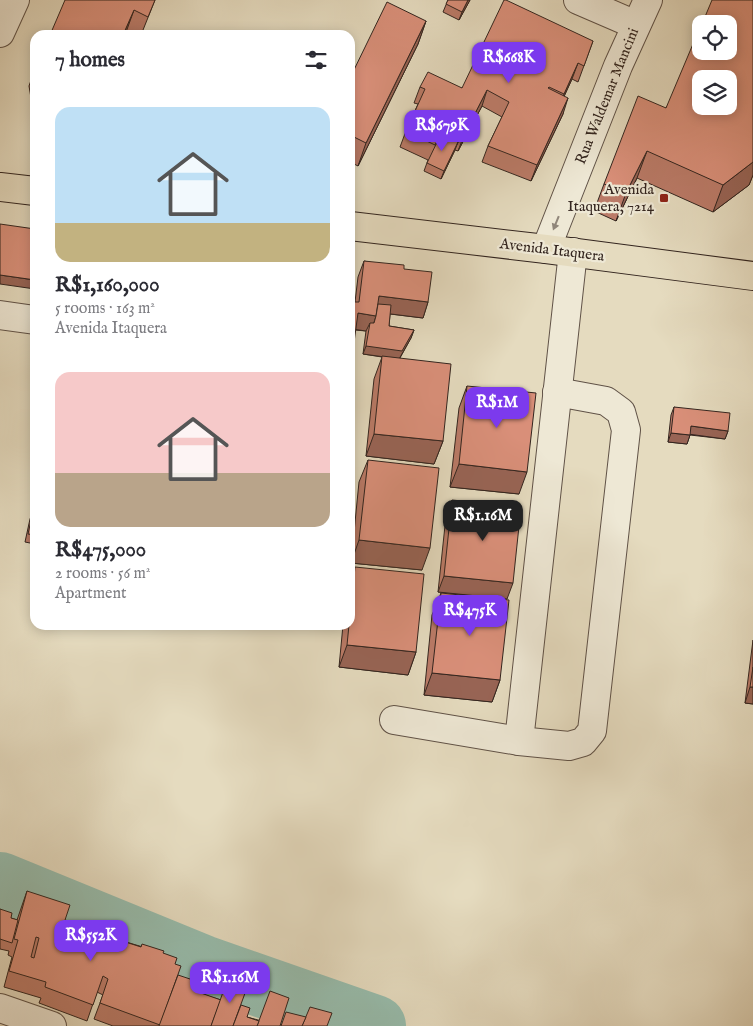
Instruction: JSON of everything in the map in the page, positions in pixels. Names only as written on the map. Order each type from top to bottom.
[{"type":"main road","points":[[0,187],[30,190]]},
{"type":"main road","name":"Avenida Itaquera","points":[[355,227],[573,252],[753,276]]},
{"type":"street","points":[[0,33],[15,0]]},
{"type":"street","points":[[578,0],[636,25]]},
{"type":"street","name":"Rua Waldemar Mancini","points":[[546,249],[618,66],[648,0]]},
{"type":"street","points":[[519,741],[573,252]]},
{"type":"street","points":[[0,315],[30,319]]},
{"type":"street","points":[[394,720],[519,741],[568,746],[583,742],[592,731],[626,430],[621,412],[606,400],[557,392]]},
{"type":"street","points":[[0,1008],[52,1026]]},
{"type":"building","points":[[65,0],[155,0],[148,17],[134,10],[125,30],[52,30]]},
{"type":"building","points":[[448,0],[468,0],[462,12],[446,4]]},
{"type":"building","points":[[504,0],[593,41],[584,66],[578,63],[564,94],[548,88],[568,98],[537,165],[488,146],[509,102],[487,90],[464,135],[444,126],[435,145],[406,131],[425,89],[420,87],[428,72],[462,88]]},
{"type":"building","points":[[712,0],[753,0],[753,162],[723,185],[647,151],[626,193],[604,184],[638,96],[666,108],[692,46],[692,60],[737,60],[737,15],[706,15]]},
{"type":"building","points":[[387,2],[426,21],[366,143],[355,138],[355,68]]},
{"type":"building","points":[[441,134],[458,142],[444,171],[427,163]]},
{"type":"building","points":[[0,224],[30,228],[30,279],[0,275]]},
{"type":"building","points":[[364,261],[404,265],[404,269],[432,272],[428,302],[379,296],[376,316],[358,313],[355,335],[355,302],[359,302]]},
{"type":"building","points":[[378,304],[391,305],[389,326],[414,330],[402,351],[366,346],[370,323],[374,323]]},
{"type":"building","points":[[382,356],[451,364],[443,441],[374,434]]},
{"type":"building","points":[[467,386],[536,393],[527,472],[459,464]]},
{"type":"building","points":[[674,407],[730,413],[728,431],[691,426],[690,435],[671,433]]},
{"type":"building","points":[[368,460],[439,468],[430,548],[359,540]]},
{"type":"building","points":[[452,500],[521,507],[513,583],[444,576]]},
{"type":"building","points":[[355,567],[424,574],[416,652],[347,645],[348,630],[355,630]]},
{"type":"building","points":[[441,593],[509,600],[500,680],[432,673]]},
{"type":"building","points":[[753,667],[753,687],[750,687]]},
{"type":"building","points":[[27,891],[70,905],[65,920],[85,926],[80,942],[85,944],[90,927],[117,935],[116,939],[141,947],[142,944],[164,951],[163,953],[177,958],[175,964],[181,966],[160,1025],[100,1003],[108,979],[103,976],[93,1005],[45,987],[46,982],[9,971],[18,940],[14,939]],"holes":[[[36,937],[39,938],[34,958],[31,957]]]},
{"type":"building","points":[[0,909],[12,913],[11,918],[18,920],[12,943],[0,939]]},
{"type":"building","points":[[178,975],[202,983],[198,992],[221,1000],[211,1026],[159,1026]]},
{"type":"building","points":[[228,978],[248,985],[233,1026],[211,1026]]},
{"type":"building","points":[[270,991],[289,998],[280,1026],[257,1026]]},
{"type":"building","points":[[241,1005],[250,1008],[247,1017],[259,1021],[257,1026],[233,1026]]},
{"type":"building","points":[[310,1007],[332,1013],[327,1026],[302,1026]]},
{"type":"building","points":[[286,1012],[306,1017],[302,1026],[281,1026]]},
{"type":"waterway","points":[[0,883],[203,966],[375,1026]]},
{"type":"place","name":"Avenida Itaquera, 7214","points":[[664,198]]}]
